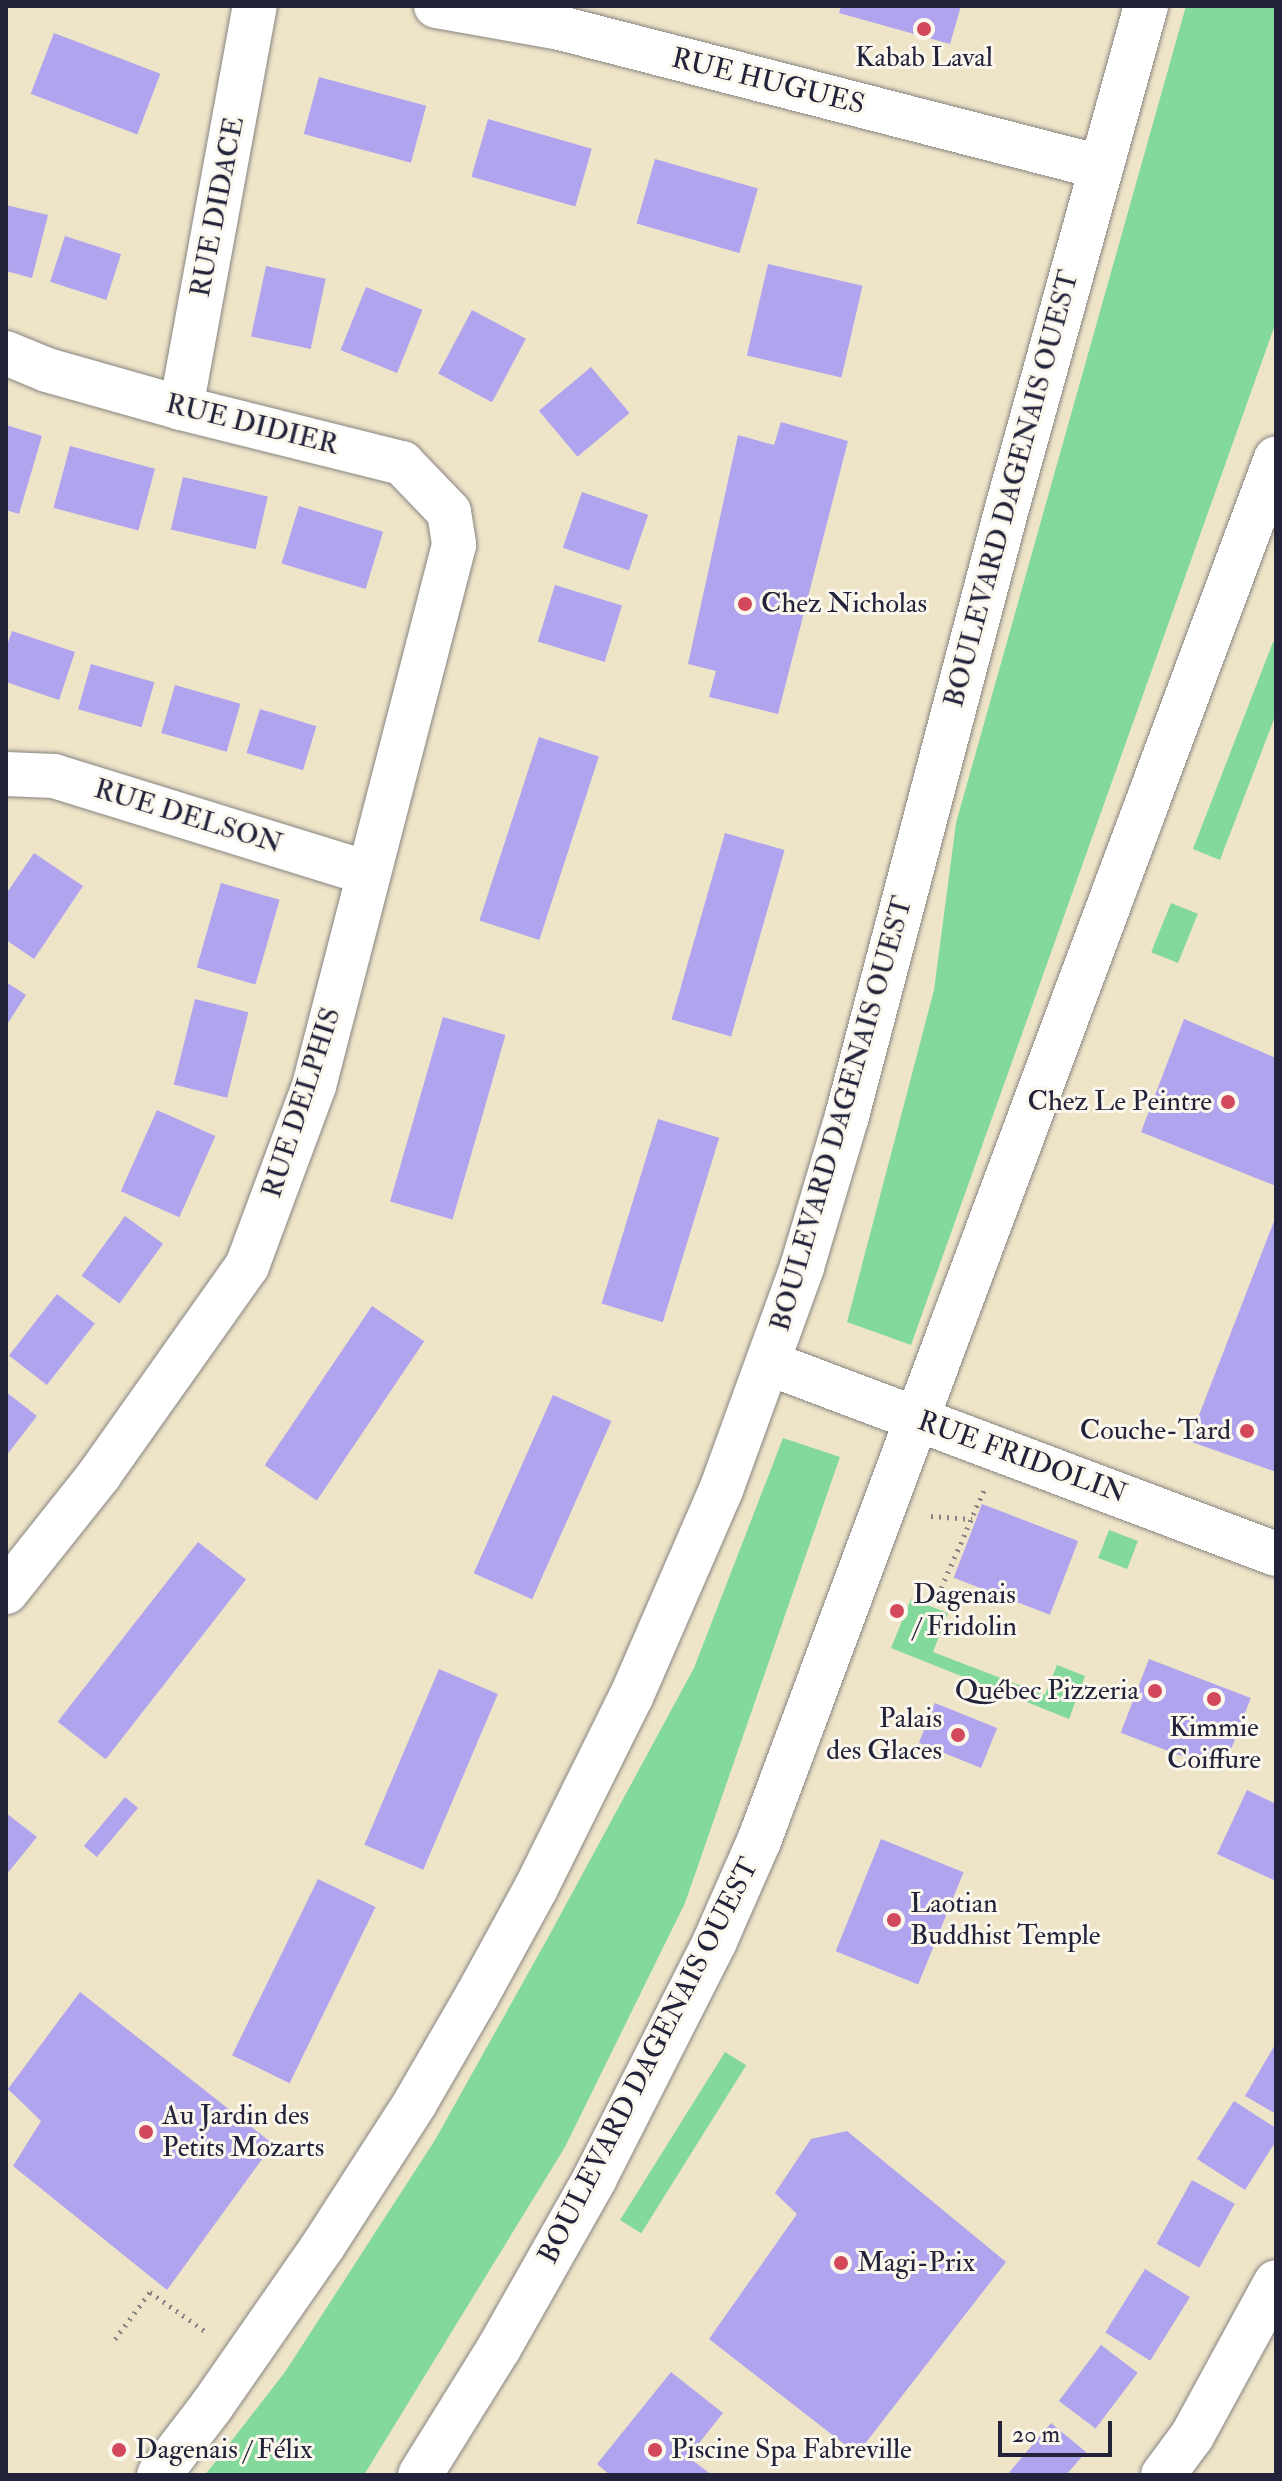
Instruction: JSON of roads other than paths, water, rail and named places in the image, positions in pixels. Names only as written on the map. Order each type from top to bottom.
[{"type":"main road","name":"RUE DIDACE","points":[[181,408],[255,6]]},
{"type":"main road","name":"RUE HUGUES","points":[[436,6],[560,28],[615,24],[1100,167]]},
{"type":"main road","name":"BOULEVARD DAGENAIS OUEST","points":[[159,2475],[238,2369],[353,2201],[431,2075],[507,1941],[638,1683],[721,1490],[806,1256],[847,1116],[1100,167],[1146,6]]},
{"type":"main road","name":"RUE DIDIER","points":[[6,353],[47,370],[181,408],[402,463],[449,512],[454,545]]},
{"type":"main road","name":"BOULEVARD DAGENAIS OUEST","points":[[420,2475],[570,2225],[715,1941],[783,1781],[1276,458]]},
{"type":"main road","name":"RUE DELPHIS","points":[[6,1592],[100,1474],[247,1266],[314,1086],[454,545]]},
{"type":"main road","name":"RUE DELSON","points":[[6,774],[54,776],[368,873]]},
{"type":"main road","name":"RUE FRIDOLIN","points":[[768,1363],[1276,1554]]},
{"type":"main road","points":[[1163,2475],[1192,2436],[1276,2282]]},
{"type":"place","name":"Kabab Laval","points":[[924,29]]},
{"type":"place","name":"Chez Nicholas","points":[[745,604]]},
{"type":"place","name":"Chez Le Peintre","points":[[1228,1102]]},
{"type":"place","name":"Couche-Tard","points":[[1247,1431]]},
{"type":"place","name":"Dagenais / Fridolin","points":[[897,1611]]},
{"type":"place","name":"Québec Pizzeria","points":[[1155,1691]]},
{"type":"place","name":"Kimmie Coiffure","points":[[1214,1699]]},
{"type":"place","name":"Palais des Glaces","points":[[958,1735]]},
{"type":"place","name":"Laotian Buddhist Temple","points":[[894,1920]]},
{"type":"place","name":"Au Jardin des Petits Mozarts","points":[[146,2132]]},
{"type":"place","name":"Magi-Prix","points":[[841,2263]]},
{"type":"place","name":"Dagenais / Félix","points":[[119,2450]]},
{"type":"place","name":"Piscine Spa Fabreville","points":[[655,2450]]}]
